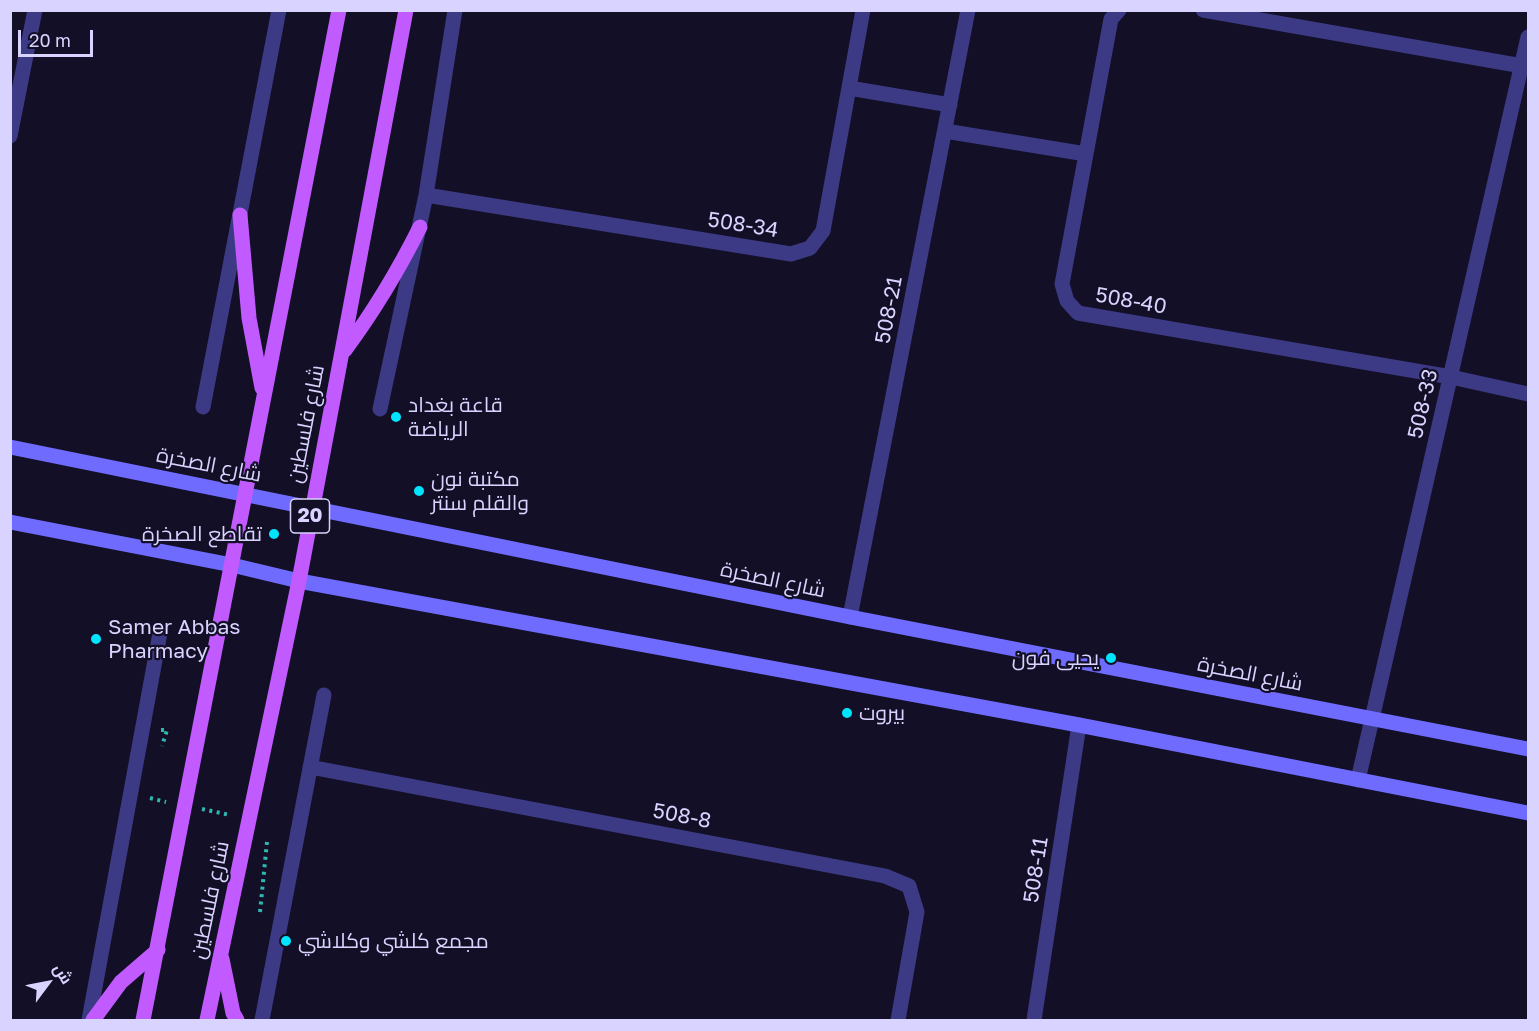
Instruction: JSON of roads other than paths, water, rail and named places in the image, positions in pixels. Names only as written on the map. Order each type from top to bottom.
[{"type":"main road","name":"شارع فلسطين","points":[[143,1020],[339,10]]},
{"type":"main road","name":"شارع فلسطين","points":[[207,1020],[299,580],[406,10]]},
{"type":"main road","points":[[240,215],[249,318],[264,398]]},
{"type":"main road","points":[[341,355],[397,272],[420,227]]},
{"type":"main road","points":[[91,1020],[121,982],[158,950]]},
{"type":"main road","points":[[220,951],[233,1013],[237,1020]]},
{"type":"street","points":[[10,136],[35,10]]},
{"type":"street","points":[[202,408],[279,10]]},
{"type":"street","points":[[380,409],[426,195],[454,10]]},
{"type":"street","name":"508-34","points":[[426,195],[791,254],[810,248],[823,231],[862,10]]},
{"type":"street","name":"508-21","points":[[850,617],[968,10]]},
{"type":"street","name":"508-40","points":[[1119,10],[1111,19],[1062,284],[1067,301],[1078,313],[1451,377]]},
{"type":"street","points":[[1203,10],[1526,66]]},
{"type":"street","name":"508-33","points":[[1358,780],[1526,66],[1528,37]]},
{"type":"street","points":[[849,88],[950,105]]},
{"type":"street","points":[[945,131],[1086,154]]},
{"type":"street","points":[[1451,377],[1528,394]]},
{"type":"street","name":"شارع الصخرة","points":[[10,447],[850,617],[1528,749]]},
{"type":"street","points":[[10,522],[299,580],[1079,725],[1528,813]]},
{"type":"street","points":[[91,1020],[160,633]]},
{"type":"street","points":[[262,1020],[324,694]]},
{"type":"street","name":"508-11","points":[[1034,1020],[1079,725]]},
{"type":"street","name":"508-8","points":[[310,767],[885,876],[909,886],[917,912],[898,1020]]},
{"type":"place","name":"قاعة بغداد الرياضة","points":[[396,417]]},
{"type":"place","name":"مكتبة نون والقلم سنتر","points":[[419,491]]},
{"type":"place","name":"تقاطع الصخرة","points":[[274,534]]},
{"type":"place","name":"Samer Abbas Pharmacy","points":[[96,639]]},
{"type":"place","name":"يحيى فون","points":[[1111,658]]},
{"type":"place","name":"بيروت","points":[[847,713]]},
{"type":"place","name":"مجمع كلشي وكلاشي","points":[[286,941]]}]
